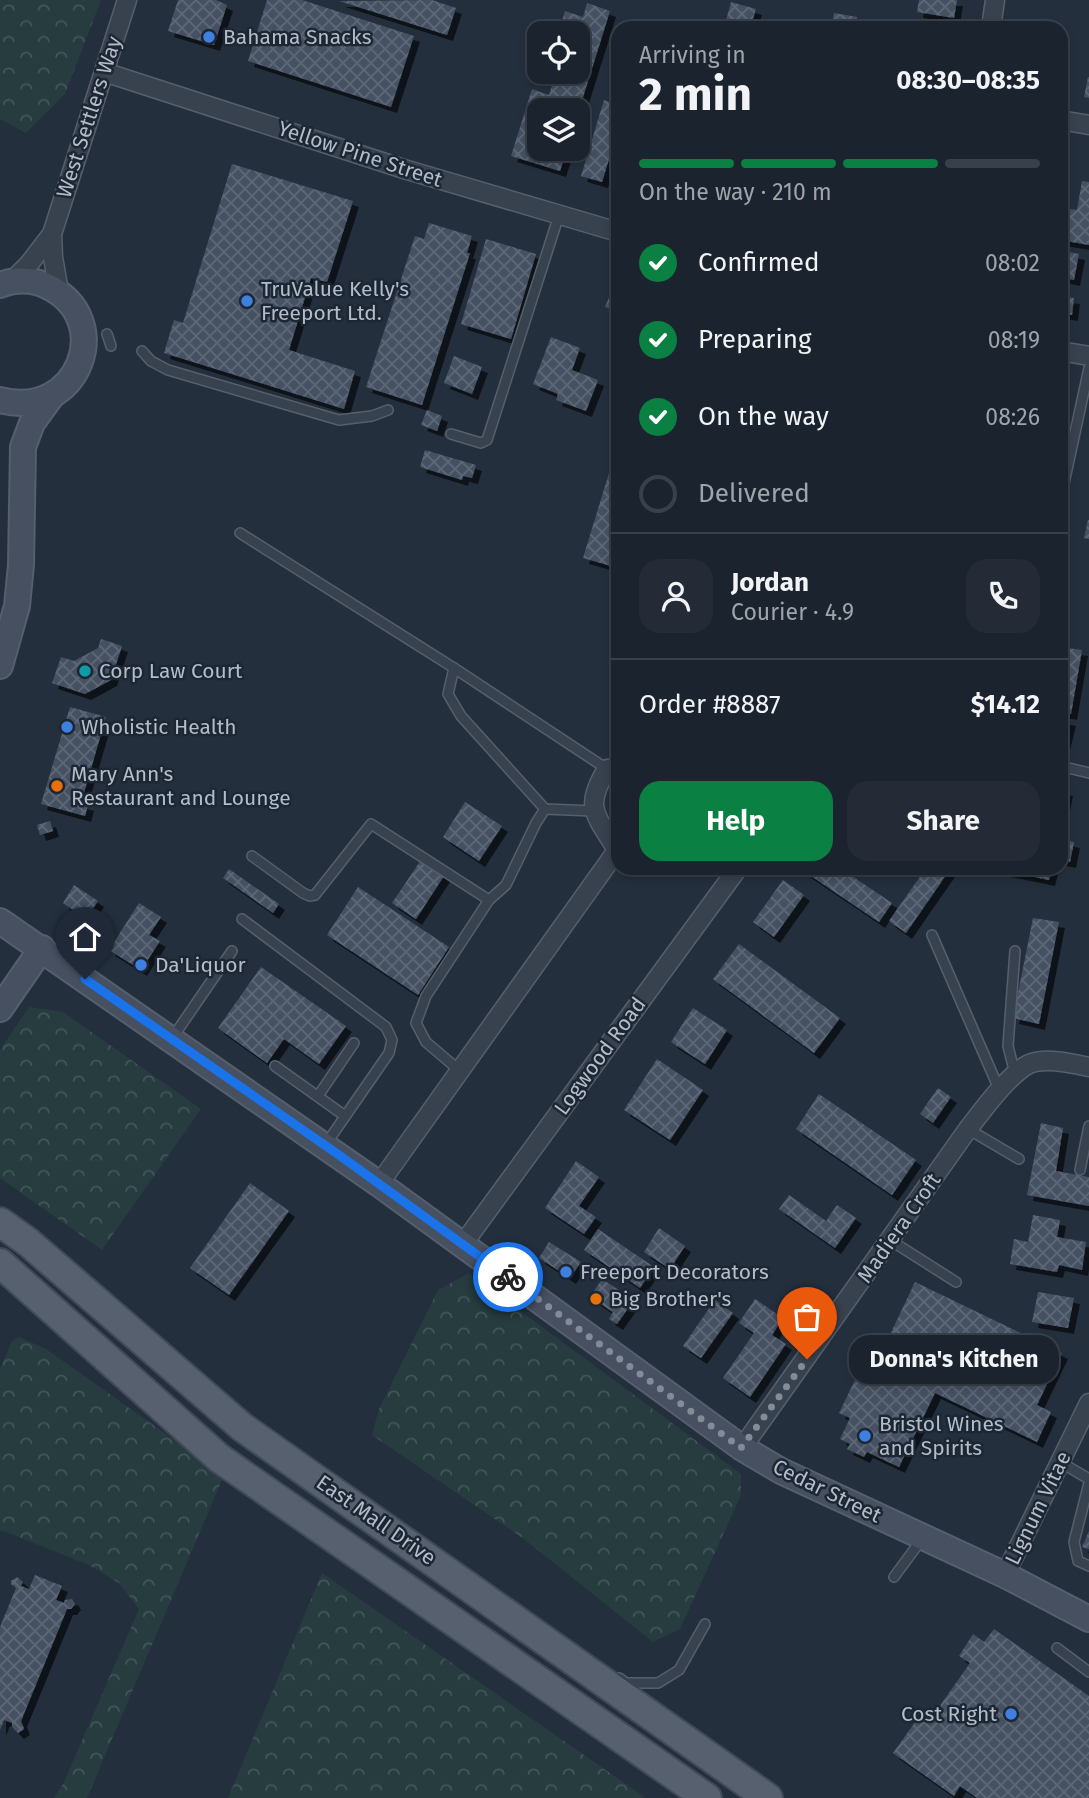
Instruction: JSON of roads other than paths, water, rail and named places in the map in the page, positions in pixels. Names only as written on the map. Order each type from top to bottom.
[{"type":"main road","points":[[0,666],[17,606],[21,565],[23,447],[32,423],[51,397],[67,384],[79,367],[84,346],[82,326],[73,307],[59,292],[36,281],[6,283]]},
{"type":"main road","points":[[0,400],[14,404],[33,403],[51,397]]},
{"type":"main road","points":[[0,405],[23,447]]},
{"type":"main road","name":"Cedar Street","points":[[0,920],[379,1184],[741,1448],[781,1471],[1005,1575],[1089,1619]]},
{"type":"main road","points":[[0,1009],[42,948]]},
{"type":"main road","name":"East Mall Drive","points":[[0,1222],[29,1242],[242,1427],[768,1798]]},
{"type":"main road","name":"East Mall Drive","points":[[0,1263],[219,1458],[707,1798]]},
{"type":"street","name":"West Settlers Way","points":[[6,283],[29,264],[52,234],[127,0]]},
{"type":"street","points":[[992,21],[995,0]]},
{"type":"street","name":"Yellow Pine Street","points":[[104,72],[404,169],[611,230]]},
{"type":"street","points":[[1068,121],[1089,125]]},
{"type":"street","name":"West Settlers Way","points":[[52,234],[59,292]]},
{"type":"street","points":[[1068,352],[1089,356]]},
{"type":"street","points":[[611,769],[596,786],[593,811],[611,840]]},
{"type":"street","points":[[379,1184],[611,858]]},
{"type":"street","name":"Logwood Road","points":[[463,1244],[733,875]]},
{"type":"street","name":"Madiera Croft","points":[[741,1448],[999,1089],[1029,1064],[1060,1061],[1089,1067]]},
{"type":"street","name":"Lignum Vitae","points":[[1005,1575],[1089,1403]]},
{"type":"lane","points":[[452,434],[481,443],[487,440],[559,215]]},
{"type":"lane","points":[[107,334],[111,346]]},
{"type":"lane","points":[[142,351],[151,361],[168,370],[338,420],[372,416],[388,410]]},
{"type":"lane","points":[[1068,465],[1089,368]]},
{"type":"lane","points":[[240,533],[611,767]]},
{"type":"lane","points":[[454,668],[448,694],[461,716],[545,809],[593,811]]},
{"type":"lane","points":[[1068,768],[1089,773]]},
{"type":"lane","points":[[460,1071],[426,1042],[416,1023],[426,996],[489,900],[506,885],[545,809]]},
{"type":"lane","points":[[252,856],[303,892],[310,896],[315,895],[371,824],[489,900]]},
{"type":"lane","points":[[242,919],[386,1027],[392,1040],[389,1053],[325,1146]]},
{"type":"lane","points":[[932,934],[999,1089]]},
{"type":"lane","points":[[172,1039],[232,951]]},
{"type":"lane","points":[[1015,951],[1008,1046],[1016,1075]]},
{"type":"lane","points":[[318,1096],[354,1044]]},
{"type":"lane","points":[[275,1066],[345,1116]]},
{"type":"lane","points":[[1080,1170],[1089,1126]]},
{"type":"lane","points":[[968,1129],[1018,1159]]},
{"type":"lane","points":[[890,1240],[956,1282]]},
{"type":"lane","points":[[1060,1462],[1089,1481],[1074,1542],[1078,1561],[1089,1566]]},
{"type":"lane","points":[[894,1577],[923,1537]]},
{"type":"lane","points":[[606,1669],[626,1683],[658,1683],[679,1670],[705,1624]]},
{"type":"lane","points":[[537,1635],[585,1656]]},
{"type":"lane","points":[[1057,1648],[1089,1672]]},
{"type":"place","name":"Bahama Snacks","points":[[209,37]]},
{"type":"place","name":"TruValue Kelly's Freeport Ltd.","points":[[247,301]]},
{"type":"place","name":"Corp Law Court","points":[[85,671]]},
{"type":"place","name":"Wholistic Health","points":[[67,727]]},
{"type":"place","name":"Mary Ann's Restaurant and Lounge","points":[[57,786]]},
{"type":"place","name":"Da'Liquor","points":[[141,965]]},
{"type":"place","name":"Freeport Decorators","points":[[566,1272]]},
{"type":"place","name":"Big Brother's","points":[[596,1299]]},
{"type":"place","name":"Donna's Kitchen","points":[[807,1359]]},
{"type":"place","name":"Bristol Wines and Spirits","points":[[865,1436]]},
{"type":"place","name":"Cost Right","points":[[1011,1714]]}]
